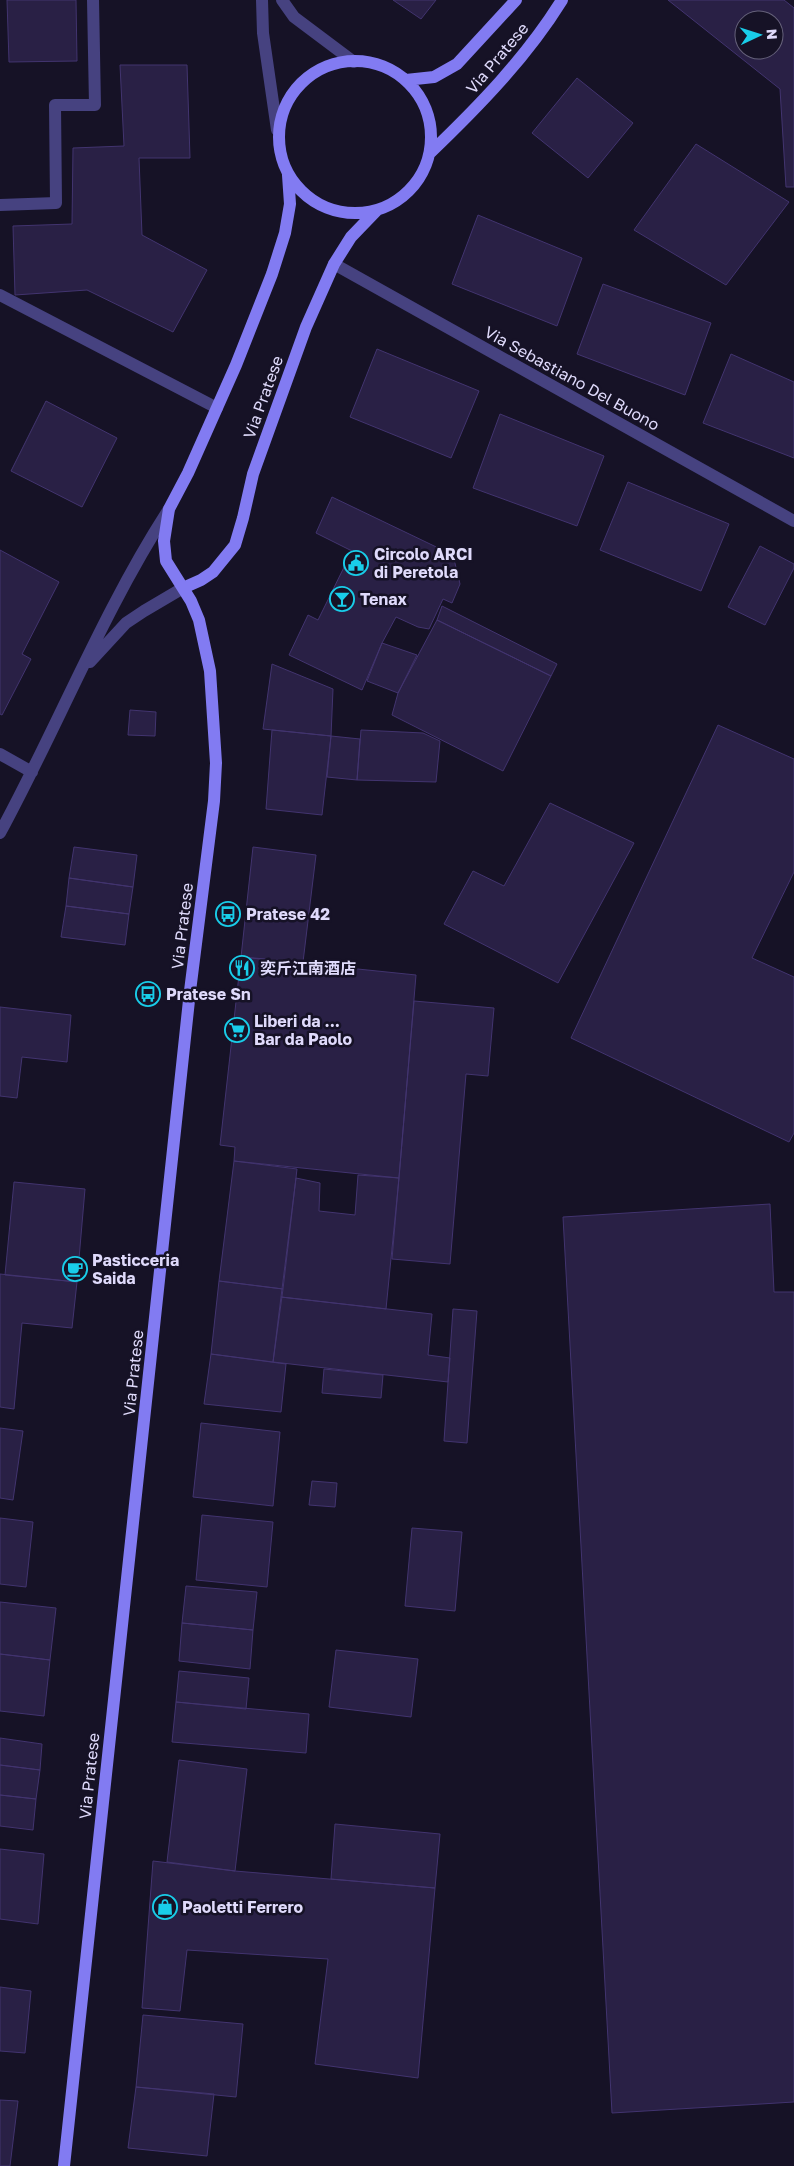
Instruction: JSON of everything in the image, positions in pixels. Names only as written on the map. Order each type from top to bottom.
[{"type":"main road","name":"Via Pratese","points":[[406,80],[434,77],[457,64],[516,0]]},
{"type":"main road","name":"Via Pratese","points":[[429,154],[500,83],[562,0]]},
{"type":"main road","points":[[354,62],[371,63],[384,67],[414,87],[427,112],[431,138],[429,154],[413,187],[394,202],[377,210],[348,212],[323,205],[299,191],[281,160],[278,130],[285,107],[300,85],[328,67],[354,62]]},
{"type":"main road","name":"Via Pratese","points":[[64,2166],[189,1001],[214,801],[216,763],[210,671],[199,620],[183,588],[171,570],[164,552],[164,541],[170,509],[217,408],[272,274],[285,234],[290,204],[288,175]]},
{"type":"main road","name":"Via Pratese","points":[[183,588],[213,572],[235,545],[253,474],[306,327],[334,264],[351,237],[377,210]]},
{"type":"street","points":[[0,205],[56,203],[55,105],[95,105],[93,0]]},
{"type":"street","points":[[262,0],[263,33],[278,130]]},
{"type":"street","points":[[282,0],[294,17],[354,62]]},
{"type":"street","name":"Via Sebastiano Del Buono","points":[[334,264],[794,521]]},
{"type":"street","points":[[0,295],[217,408]]},
{"type":"street","points":[[0,833],[6,811],[32,772],[112,606],[140,555],[170,509]]},
{"type":"street","points":[[82,671],[126,624],[183,588]]},
{"type":"street","points":[[0,754],[32,772]]},
{"type":"building","points":[[7,0],[76,0],[77,61],[9,62]]},
{"type":"building","points":[[393,0],[436,0],[421,19]]},
{"type":"building","points":[[668,0],[784,0],[794,8],[794,187],[786,187],[780,89],[744,60],[784,60],[784,10],[734,10],[734,52]]},
{"type":"building","points":[[120,65],[187,65],[190,158],[139,158],[142,235],[207,270],[173,332],[87,290],[15,295],[13,226],[72,224],[73,148],[124,146]]},
{"type":"building","points":[[577,78],[633,123],[588,178],[532,133]]},
{"type":"building","points":[[696,144],[789,202],[726,285],[634,230]]},
{"type":"building","points":[[478,215],[582,258],[557,326],[452,284]]},
{"type":"building","points":[[603,284],[711,323],[685,395],[577,354]]},
{"type":"building","points":[[377,349],[479,391],[451,458],[350,417]]},
{"type":"building","points":[[731,354],[794,382],[794,458],[703,423]]},
{"type":"building","points":[[46,401],[117,438],[82,507],[11,471]]},
{"type":"building","points":[[500,414],[604,456],[577,526],[473,488]]},
{"type":"building","points":[[628,482],[729,524],[701,591],[600,550]]},
{"type":"building","points":[[332,497],[453,555],[460,584],[452,603],[443,599],[429,629],[418,627],[396,617],[382,643],[362,690],[289,655],[308,615],[318,620],[352,551],[316,533]]},
{"type":"building","points":[[760,546],[794,564],[794,568],[765,625],[728,607]]},
{"type":"building","points":[[0,550],[59,582],[22,654],[31,659],[2,715],[0,714]]},
{"type":"building","points":[[442,606],[557,664],[551,676],[437,620]]},
{"type":"building","points":[[437,620],[551,676],[503,771],[392,715],[398,693]]},
{"type":"building","points":[[382,643],[417,655],[398,693],[367,681]]},
{"type":"building","points":[[272,664],[333,689],[331,736],[263,729]]},
{"type":"building","points":[[130,710],[156,712],[155,736],[128,735]]},
{"type":"building","points":[[718,725],[794,759],[794,872],[752,958],[794,977],[794,1133],[789,1142],[571,1038]]},
{"type":"building","points":[[272,730],[331,736],[322,815],[266,809]]},
{"type":"building","points":[[361,730],[423,733],[440,741],[436,782],[357,780]]},
{"type":"building","points":[[331,736],[360,739],[357,780],[327,777]]},
{"type":"building","points":[[550,803],[634,843],[558,983],[444,924],[473,871],[504,886]]},
{"type":"building","points":[[74,847],[137,855],[133,887],[69,878]]},
{"type":"building","points":[[253,847],[316,855],[303,962],[241,957]]},
{"type":"building","points":[[69,878],[133,887],[129,914],[66,906]]},
{"type":"building","points":[[66,906],[129,914],[125,945],[61,937]]},
{"type":"building","points":[[241,957],[416,975],[399,1178],[234,1161],[235,1147],[220,1145]]},
{"type":"building","points":[[414,1001],[494,1008],[488,1076],[466,1074],[450,1264],[392,1259]]},
{"type":"building","points":[[0,1007],[71,1015],[67,1062],[22,1057],[17,1098],[0,1096]]},
{"type":"building","points":[[234,1161],[297,1169],[283,1289],[219,1281]]},
{"type":"building","points":[[358,1175],[399,1178],[386,1309],[281,1297],[296,1178],[320,1183],[319,1211],[355,1215]]},
{"type":"building","points":[[14,1182],[85,1189],[77,1282],[5,1275]]},
{"type":"building","points":[[770,1204],[774,1292],[794,1292],[794,2102],[612,2113],[563,1217]]},
{"type":"building","points":[[0,1274],[77,1282],[72,1328],[22,1323],[14,1409],[0,1407]]},
{"type":"building","points":[[219,1281],[283,1289],[273,1362],[211,1354]]},
{"type":"building","points":[[281,1297],[432,1314],[428,1355],[450,1358],[448,1382],[273,1362]]},
{"type":"building","points":[[453,1309],[477,1311],[467,1443],[444,1441]]},
{"type":"building","points":[[211,1354],[286,1364],[281,1412],[204,1404]]},
{"type":"building","points":[[324,1369],[383,1375],[381,1398],[322,1393]]},
{"type":"building","points":[[201,1423],[280,1432],[273,1506],[193,1497]]},
{"type":"building","points":[[0,1428],[23,1431],[13,1500],[0,1498]]},
{"type":"building","points":[[312,1481],[337,1483],[335,1507],[309,1505]]},
{"type":"building","points":[[202,1515],[273,1522],[267,1587],[196,1580]]},
{"type":"building","points":[[0,1518],[33,1522],[26,1587],[0,1584]]},
{"type":"building","points":[[412,1528],[462,1532],[455,1611],[405,1606]]},
{"type":"building","points":[[186,1586],[257,1592],[253,1630],[182,1623]]},
{"type":"building","points":[[0,1602],[56,1608],[50,1660],[0,1654]]},
{"type":"building","points":[[182,1623],[253,1630],[250,1669],[179,1661]]},
{"type":"building","points":[[336,1650],[418,1659],[411,1717],[329,1707]]},
{"type":"building","points":[[0,1654],[50,1660],[44,1716],[0,1711]]},
{"type":"building","points":[[179,1671],[249,1678],[246,1709],[176,1702]]},
{"type":"building","points":[[176,1702],[309,1714],[306,1753],[172,1742]]},
{"type":"building","points":[[0,1738],[42,1744],[40,1770],[0,1765]]},
{"type":"building","points":[[179,1760],[247,1769],[235,1871],[167,1862]]},
{"type":"building","points":[[0,1765],[40,1770],[36,1799],[0,1795]]},
{"type":"building","points":[[0,1795],[36,1799],[33,1830],[0,1826]]},
{"type":"building","points":[[335,1824],[440,1834],[435,1888],[331,1879]]},
{"type":"building","points":[[0,1849],[44,1854],[38,1924],[0,1919]]},
{"type":"building","points":[[153,1861],[235,1871],[435,1888],[418,2078],[315,2064],[328,1959],[187,1950],[180,2011],[142,2008]]},
{"type":"building","points":[[0,1987],[31,1991],[25,2053],[0,2051]]},
{"type":"building","points":[[143,2015],[243,2024],[236,2097],[136,2087]]},
{"type":"building","points":[[136,2087],[214,2094],[207,2156],[128,2148]]},
{"type":"building","points":[[0,2100],[18,2101],[10,2166],[0,2166]]},
{"type":"place","name":"Circolo ARCI di Peretola","points":[[356,563]]},
{"type":"place","name":"Tenax","points":[[342,599]]},
{"type":"place","name":"Pratese 42","points":[[228,914]]},
{"type":"place","name":"奕斤江南酒店","points":[[242,968]]},
{"type":"place","name":"Pratese Sn","points":[[148,994]]},
{"type":"place","name":"Liberi da ... Bar da Paolo","points":[[237,1030]]},
{"type":"place","name":"Pasticceria Saida","points":[[75,1269]]},
{"type":"place","name":"Paoletti Ferrero","points":[[165,1907]]}]
